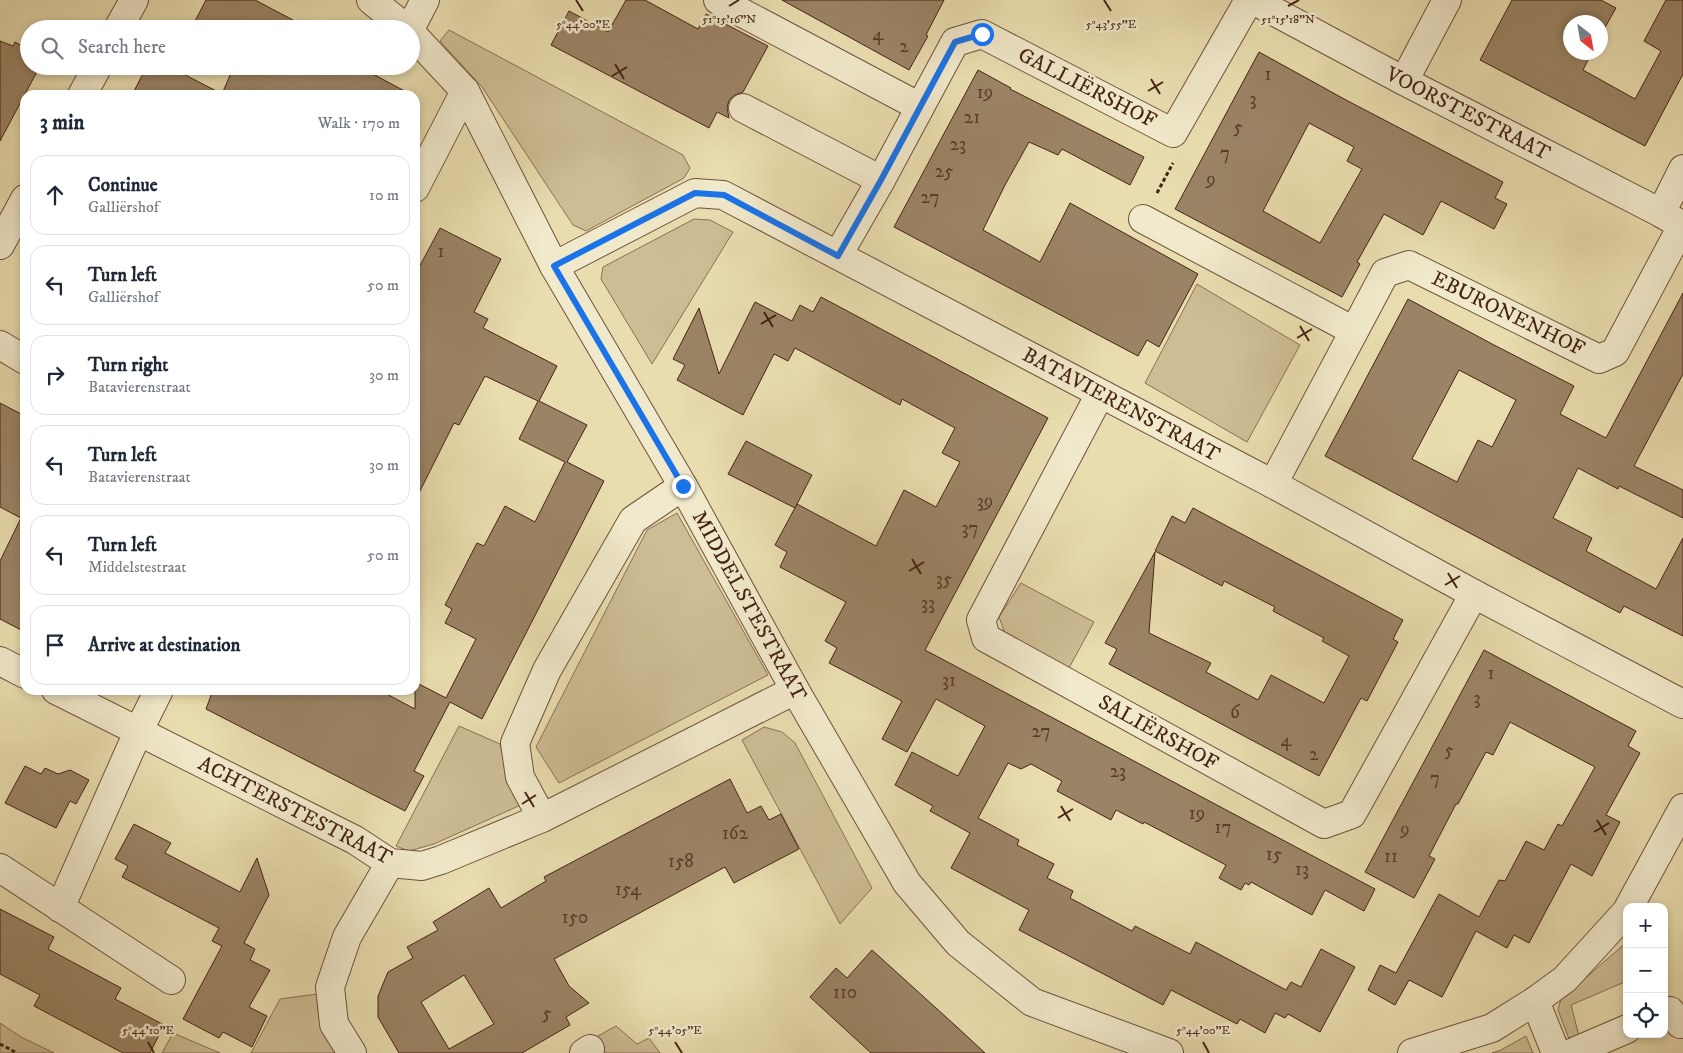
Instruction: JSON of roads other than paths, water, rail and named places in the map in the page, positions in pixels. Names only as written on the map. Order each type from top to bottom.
[{"type":"street","points":[[123,20],[134,0]]},
{"type":"street","points":[[371,0],[397,20]]},
{"type":"street","points":[[413,20],[425,0]]},
{"type":"street","points":[[718,0],[920,107]]},
{"type":"street","name":"GALLIËRSHOF","points":[[838,256],[955,42],[982,34],[1173,133],[1249,0]]},
{"type":"street","name":"VOORSTESTRAAT","points":[[1253,0],[1675,222]]},
{"type":"street","points":[[1404,81],[1447,0]]},
{"type":"street","name":"MIDDELSTESTRAAT","points":[[420,42],[465,90],[554,266],[683,486],[795,690],[907,883],[958,943],[1032,1002],[1169,1053]]},
{"type":"street","points":[[85,90],[93,75]]},
{"type":"street","points":[[420,178],[465,90]]},
{"type":"street","points":[[743,108],[881,180]]},
{"type":"street","name":"EBURONENHOF","points":[[1273,484],[1386,273],[1409,265],[1599,359],[1615,352],[1675,222],[1683,169]]},
{"type":"street","name":"BATAVIERENSTRAAT","points":[[554,266],[695,193],[724,195],[1273,484],[1474,594],[1683,704]]},
{"type":"street","points":[[0,245],[20,208]]},
{"type":"street","points":[[1144,220],[1354,332]]},
{"type":"street","points":[[0,345],[20,357]]},
{"type":"street","name":"SALIËRSHOF","points":[[1100,394],[981,620],[986,638],[1324,824],[1352,814],[1474,594]]},
{"type":"street","points":[[542,818],[520,777],[515,743],[547,670],[632,520],[683,486]]},
{"type":"street","points":[[0,662],[20,672]]},
{"type":"street","name":"ACHTERSTESTRAAT","points":[[66,695],[355,840],[390,863],[422,866],[542,818],[795,690]]},
{"type":"street","points":[[60,908],[138,732],[156,695]]},
{"type":"street","points":[[1631,903],[1683,808]]},
{"type":"street","points":[[352,1053],[334,1024],[330,987],[347,937],[390,863]]},
{"type":"street","points":[[0,868],[172,980]]},
{"type":"street","points":[[1412,1053],[1492,1028],[1535,1002],[1565,979],[1623,915]]},
{"type":"street","points":[[1535,1002],[1556,1053]]},
{"type":"street","points":[[1571,1053],[1623,1031]]}]
